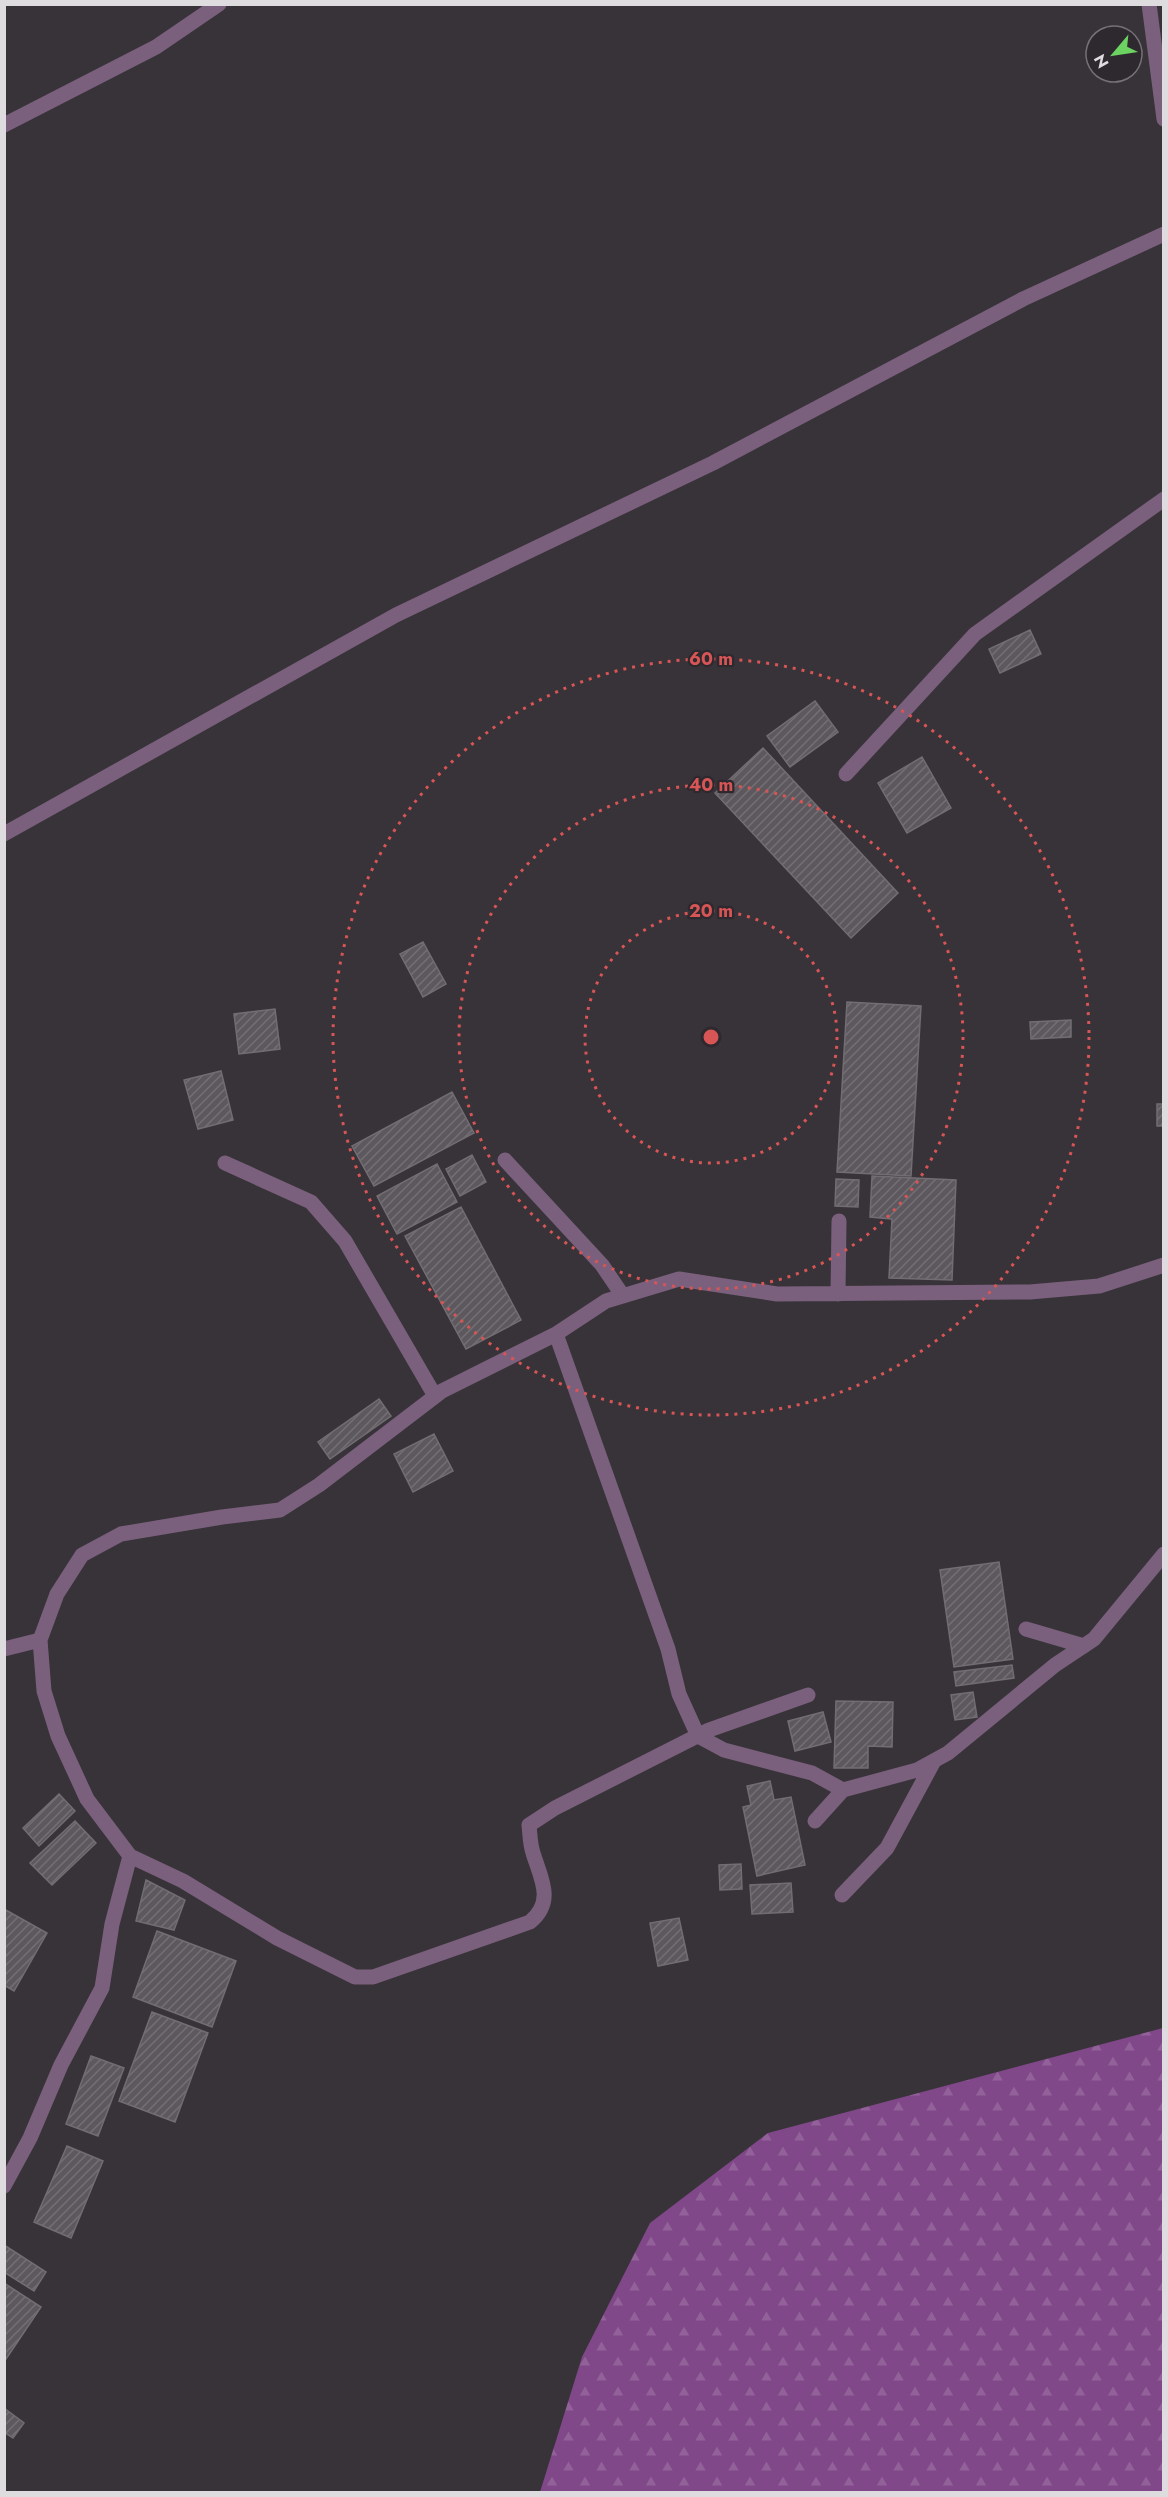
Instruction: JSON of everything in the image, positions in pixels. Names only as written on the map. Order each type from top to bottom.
[{"type":"street","points":[[4,126],[156,47],[219,4]]},
{"type":"street","points":[[1149,4],[1164,119]]},
{"type":"street","points":[[4,834],[396,615],[713,463],[1023,299],[1164,234]]},
{"type":"street","points":[[846,774],[975,634],[1164,499]]},
{"type":"street","points":[[506,1160],[602,1265],[623,1296]]},
{"type":"street","points":[[225,1163],[311,1202],[345,1242],[435,1396]]},
{"type":"street","points":[[838,1294],[839,1221]]},
{"type":"street","points":[[808,1695],[709,1730],[555,1808],[529,1825],[532,1851],[540,1871],[545,1901],[540,1914],[530,1922],[373,1977],[355,1977],[277,1938],[183,1881],[130,1856],[87,1799],[58,1736],[44,1691],[40,1640],[57,1594],[82,1554],[121,1534],[280,1510],[318,1485],[435,1396],[556,1334],[606,1301],[679,1279],[777,1294],[1030,1293],[1099,1286],[1164,1265]]},
{"type":"street","points":[[556,1334],[668,1649],[679,1694],[699,1736],[724,1750],[812,1773],[843,1790]]},
{"type":"street","points":[[815,1821],[843,1790],[916,1770],[948,1753],[1055,1665],[1094,1639],[1164,1554]]},
{"type":"street","points":[[1026,1629],[1084,1646]]},
{"type":"street","points":[[4,1649],[40,1640]]},
{"type":"street","points":[[843,1895],[887,1848],[905,1819],[934,1761]]},
{"type":"street","points":[[4,2186],[30,2138],[61,2065],[102,1988],[112,1924],[130,1856]]},
{"type":"green space","points":[[1163,2028],[1163,2492],[540,2492],[582,2357],[650,2223],[768,2133]]},
{"type":"building","points":[[1030,630],[1041,654],[1000,673],[989,649]]},
{"type":"building","points":[[815,701],[838,732],[790,767],[767,736]]},
{"type":"building","points":[[763,748],[898,893],[851,938],[715,793]]},
{"type":"building","points":[[922,757],[951,808],[907,833],[878,783]]},
{"type":"building","points":[[423,942],[446,984],[423,997],[400,954]]},
{"type":"building","points":[[847,1002],[921,1006],[911,1176],[837,1172]]},
{"type":"building","points":[[275,1009],[280,1049],[239,1054],[234,1014]]},
{"type":"building","points":[[1071,1020],[1071,1037],[1031,1039],[1030,1022]]},
{"type":"building","points":[[221,1071],[233,1120],[198,1129],[184,1080]]},
{"type":"building","points":[[452,1092],[474,1133],[374,1186],[352,1146]]},
{"type":"building","points":[[1157,1104],[1164,1104],[1164,1126],[1157,1126]]},
{"type":"building","points":[[472,1155],[486,1182],[460,1196],[446,1169]]},
{"type":"building","points":[[437,1164],[457,1202],[397,1234],[377,1196]]},
{"type":"building","points":[[872,1176],[956,1180],[952,1280],[889,1278],[892,1219],[870,1217]]},
{"type":"building","points":[[836,1179],[859,1180],[858,1207],[835,1206]]},
{"type":"building","points":[[461,1207],[521,1320],[466,1349],[405,1236]]},
{"type":"building","points":[[379,1399],[391,1416],[330,1459],[318,1442]]},
{"type":"building","points":[[434,1434],[453,1471],[413,1492],[394,1454]]},
{"type":"building","points":[[999,1562],[1013,1659],[954,1667],[940,1570]]},
{"type":"building","points":[[1012,1665],[1014,1678],[956,1686],[954,1672]]},
{"type":"building","points":[[973,1692],[977,1717],[955,1720],[951,1695]]},
{"type":"building","points":[[836,1701],[893,1702],[892,1747],[868,1746],[868,1768],[834,1768]]},
{"type":"building","points":[[823,1712],[831,1742],[795,1751],[788,1721]]},
{"type":"building","points":[[770,1781],[774,1800],[791,1797],[805,1865],[757,1876],[743,1807],[751,1805],[747,1786]]},
{"type":"building","points":[[59,1794],[75,1811],[39,1846],[23,1828]]},
{"type":"building","points":[[75,1821],[96,1843],[52,1885],[30,1863]]},
{"type":"building","points":[[741,1864],[742,1889],[720,1890],[719,1865]]},
{"type":"building","points":[[146,1880],[185,1900],[174,1930],[136,1921]]},
{"type":"building","points":[[791,1883],[793,1912],[752,1914],[750,1885]]},
{"type":"building","points":[[4,1909],[47,1933],[14,1991],[4,1985]]},
{"type":"building","points":[[679,1918],[688,1960],[658,1966],[650,1923]]},
{"type":"building","points":[[157,1931],[236,1961],[212,2027],[133,1997]]},
{"type":"building","points":[[152,2012],[208,2033],[175,2122],[119,2101]]},
{"type":"building","points":[[91,2056],[124,2068],[98,2136],[66,2124]]},
{"type":"building","points":[[67,2146],[103,2161],[71,2238],[34,2222]]},
{"type":"building","points":[[4,2245],[46,2272],[34,2291],[4,2272]]},
{"type":"building","points":[[4,2283],[41,2307],[4,2362]]},
{"type":"building","points":[[4,2408],[24,2423],[13,2438],[4,2432]]}]
